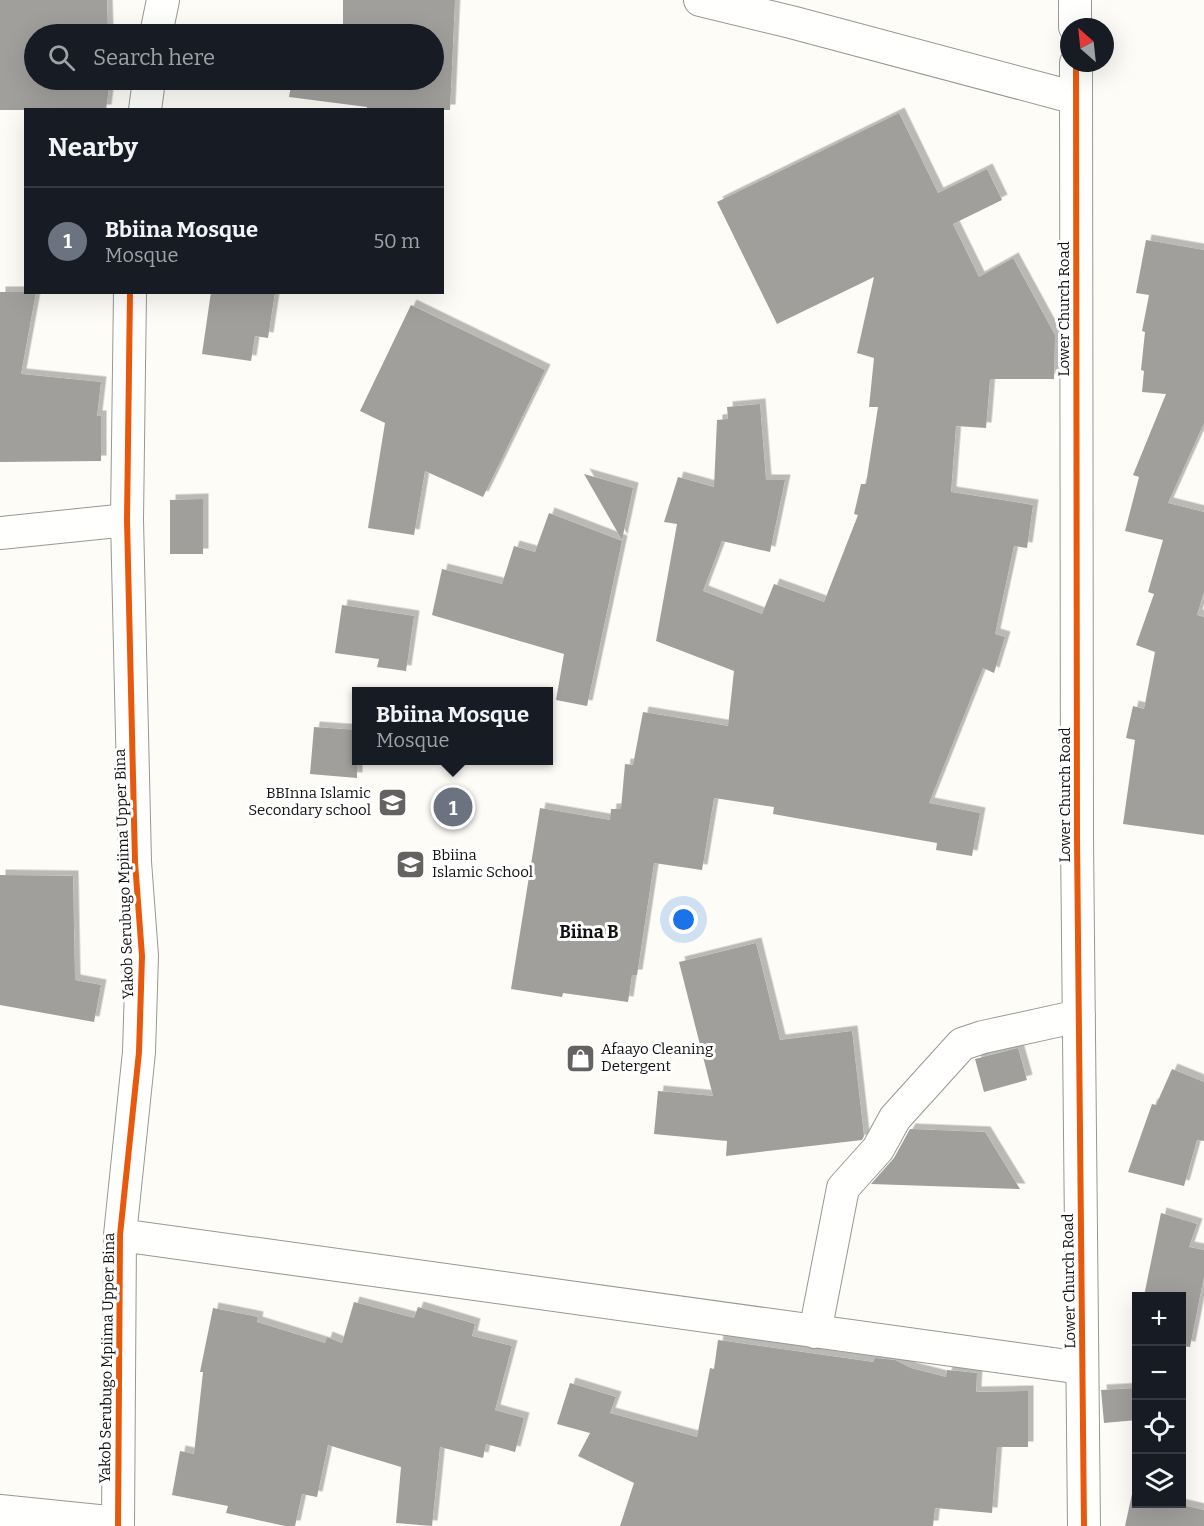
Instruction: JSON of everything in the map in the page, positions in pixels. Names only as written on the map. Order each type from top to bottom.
[{"type":"street","points":[[158,24],[164,0]]},
{"type":"street","points":[[700,0],[1076,98]]},
{"type":"street","points":[[1075,0],[1075,18]]},
{"type":"street","name":"Lower Church Road","points":[[1076,72],[1079,1016],[1084,1526]]},
{"type":"street","points":[[145,108],[148,90]]},
{"type":"street","name":"Yakob Serubugo Mpiima Upper Bina","points":[[118,1524],[120,1235],[139,1052],[142,956],[135,862],[127,520],[130,294]]},
{"type":"street","points":[[0,533],[127,520]]},
{"type":"street","points":[[815,1332],[843,1188],[878,1149],[895,1118],[962,1044],[983,1037],[1079,1016]]},
{"type":"street","points":[[120,1235],[1082,1368]]},
{"type":"street","points":[[0,1511],[118,1524]]},
{"type":"building","points":[[0,0],[107,0],[108,24],[24,24],[24,90],[109,90],[106,108],[0,110]]},
{"type":"building","points":[[343,0],[455,0],[450,110],[444,110],[444,108],[367,108],[289,97],[290,90],[444,90],[444,24],[343,24]]},
{"type":"building","points":[[899,113],[938,193],[987,169],[1002,200],[953,224],[979,277],[1013,258],[1055,335],[1054,379],[990,379],[986,428],[956,426],[951,492],[1033,505],[1027,548],[1014,546],[995,634],[1005,637],[994,673],[983,668],[929,803],[980,813],[972,856],[936,850],[937,843],[773,814],[774,807],[714,798],[702,870],[654,863],[637,975],[632,975],[628,1002],[563,993],[562,997],[511,989],[540,808],[610,820],[611,809],[621,809],[625,764],[633,765],[643,712],[728,726],[734,671],[656,641],[677,524],[664,522],[678,477],[714,487],[717,420],[728,419],[727,407],[760,404],[766,480],[785,480],[770,552],[722,541],[703,591],[762,614],[774,584],[824,602],[858,515],[854,514],[861,484],[866,484],[878,407],[869,407],[874,358],[857,353],[874,277],[777,324],[717,202]]},
{"type":"building","points":[[1146,240],[1204,250],[1204,423],[1168,503],[1204,512],[1204,592],[1197,615],[1204,617],[1204,835],[1123,824],[1135,740],[1126,738],[1133,706],[1144,709],[1155,652],[1136,645],[1154,594],[1148,592],[1163,540],[1125,531],[1139,477],[1133,475],[1166,394],[1142,392],[1144,371],[1141,370],[1145,332],[1142,331],[1149,295],[1136,293]]},
{"type":"building","points":[[0,292],[36,294],[21,374],[101,382],[97,416],[101,416],[101,461],[0,462]]},
{"type":"building","points":[[211,294],[275,294],[268,338],[255,336],[251,361],[202,354]]},
{"type":"building","points":[[411,305],[545,370],[483,497],[425,471],[414,535],[368,528],[385,423],[360,411]]},
{"type":"building","points":[[584,474],[633,488],[622,540]]},
{"type":"building","points":[[203,499],[203,554],[170,554],[170,500]]},
{"type":"building","points":[[549,513],[622,541],[587,706],[556,700],[564,654],[432,615],[442,569],[502,584],[514,546],[535,552]]},
{"type":"building","points":[[342,605],[414,616],[406,671],[377,667],[379,659],[335,653]]},
{"type":"building","points":[[314,727],[352,730],[352,765],[357,765],[357,778],[310,774]]},
{"type":"building","points":[[0,875],[73,876],[75,980],[101,985],[94,1022],[0,1005]]},
{"type":"building","points":[[756,943],[780,1040],[852,1031],[864,1136],[862,1140],[726,1156],[727,1141],[654,1134],[658,1091],[713,1096],[679,962]]},
{"type":"building","points":[[1018,1048],[1027,1080],[984,1092],[975,1059]]},
{"type":"building","points":[[1172,1069],[1204,1082],[1204,1141],[1197,1140],[1184,1186],[1128,1172],[1152,1104],[1156,1105]]},
{"type":"building","points":[[910,1129],[985,1132],[1020,1189],[871,1184],[894,1158]]},
{"type":"building","points":[[1161,1213],[1197,1224],[1189,1247],[1204,1250],[1204,1276],[1190,1347],[1186,1346],[1186,1292],[1145,1292]]},
{"type":"building","points":[[354,1302],[414,1318],[418,1307],[475,1324],[472,1336],[512,1346],[495,1410],[524,1418],[515,1452],[486,1444],[483,1458],[440,1447],[432,1526],[396,1523],[401,1467],[328,1445],[317,1497],[302,1494],[295,1526],[285,1526],[226,1513],[228,1506],[172,1495],[180,1451],[194,1454],[203,1372],[200,1372],[213,1308],[258,1317],[257,1322],[325,1343],[327,1337],[342,1343]]},
{"type":"building","points":[[718,1340],[873,1362],[875,1358],[895,1360],[911,1368],[946,1377],[947,1370],[977,1373],[976,1392],[1028,1391],[1028,1447],[997,1447],[992,1513],[935,1508],[933,1526],[620,1526],[634,1483],[578,1456],[590,1433],[557,1424],[570,1383],[616,1397],[610,1413],[697,1437],[710,1368],[714,1369]]},
{"type":"building","points":[[1132,1388],[1132,1420],[1104,1423],[1101,1390]]},
{"type":"building","points":[[1132,1494],[1132,1508],[1186,1508],[1186,1506],[1204,1510],[1204,1526],[1125,1526]]},
{"type":"cycle path","points":[[1076,72],[1077,839],[1084,1526]]},
{"type":"cycle path","points":[[118,1526],[120,1235],[139,1052],[142,956],[135,862],[127,520],[130,294]]},
{"type":"place","name":"BBInna Islamic Secondary school","points":[[392,802]]},
{"type":"place","name":"Bbiina Mosque","points":[[453,807]]},
{"type":"place","name":"Bbiina Islamic School","points":[[411,864]]},
{"type":"place","name":"Afaayo Cleaning Detergent","points":[[580,1058]]},
{"type":"district","name":"Biina B","points":[[589,932]]}]
